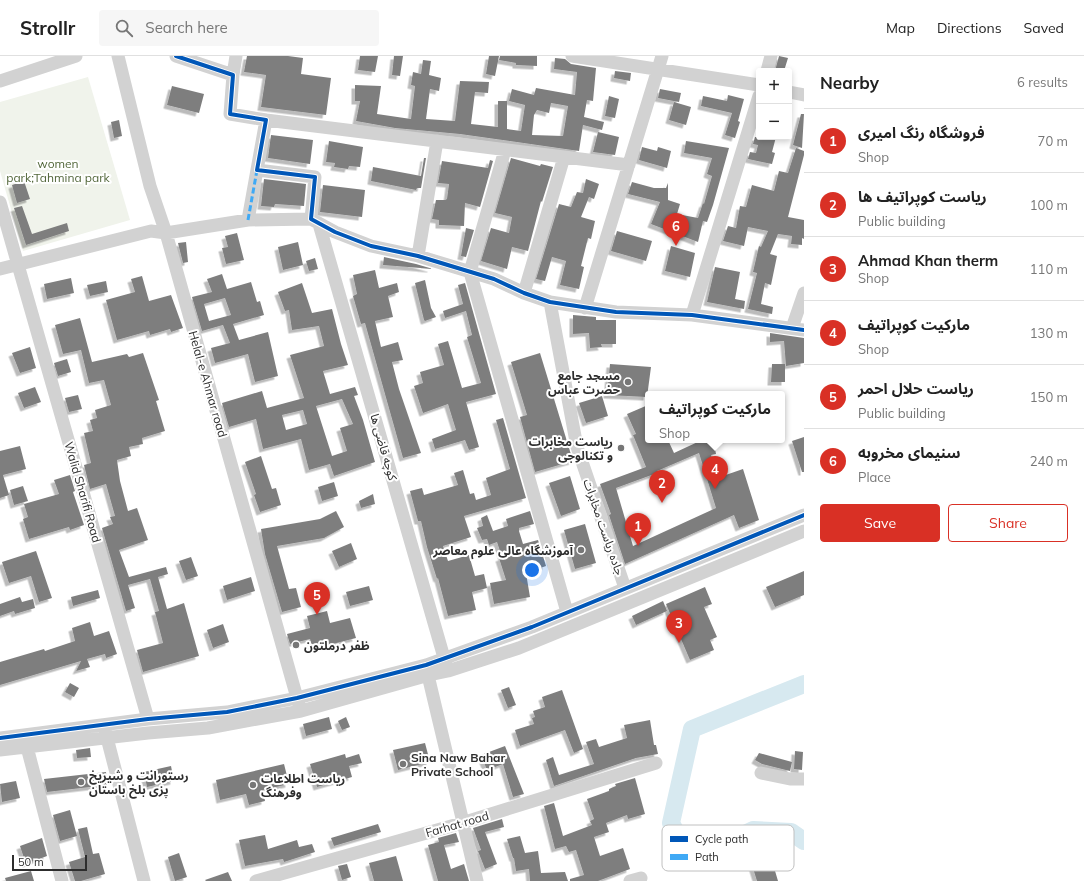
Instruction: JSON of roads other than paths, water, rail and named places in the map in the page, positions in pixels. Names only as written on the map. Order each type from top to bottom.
[{"type":"street","points":[[0,81],[76,56]]},
{"type":"street","name":"Helal-e Ahmar road","points":[[118,56],[150,186],[166,233],[301,711]]},
{"type":"street","points":[[176,56],[233,75]]},
{"type":"street","points":[[236,56],[230,114],[266,120],[629,165]]},
{"type":"street","points":[[572,56],[756,85]]},
{"type":"street","points":[[585,308],[662,56]]},
{"type":"street","points":[[768,68],[771,56]]},
{"type":"street","points":[[792,93],[804,95]]},
{"type":"street","points":[[692,315],[757,104]]},
{"type":"street","points":[[248,220],[266,120]]},
{"type":"street","points":[[418,256],[437,141]]},
{"type":"street","points":[[505,150],[470,272],[567,612]]},
{"type":"street","points":[[524,293],[564,157]]},
{"type":"street","points":[[257,170],[315,177],[315,221]]},
{"type":"street","name":"Walid Sharifi Road","points":[[0,202],[148,719]]},
{"type":"street","points":[[0,269],[151,231],[166,233],[248,220],[315,221],[371,246],[418,256],[494,279],[524,293],[550,302],[585,308],[616,312],[692,315],[798,329],[804,293]]},
{"type":"street","name":"کوچه قاضی ها","points":[[315,221],[446,665]]},
{"type":"street","name":"جاده ریاست مخابرات","points":[[550,302],[577,447],[625,588]]},
{"type":"street","points":[[446,665],[567,612],[804,515]]},
{"type":"street","points":[[0,738],[148,719],[227,712],[427,670],[519,648],[804,531]]},
{"type":"street","points":[[0,750],[208,728],[301,711],[427,670]]},
{"type":"street","points":[[427,670],[462,823],[477,881]]},
{"type":"street","points":[[105,724],[106,738],[144,881]]},
{"type":"street","points":[[27,747],[62,881]]},
{"type":"street","name":"Farhat road","points":[[256,881],[462,823],[656,763]]},
{"type":"street","points":[[761,773],[790,779],[804,779]]},
{"type":"waterway","points":[[672,825],[671,823],[692,729],[804,684]]},
{"type":"waterway","points":[[794,834],[804,841]]},
{"type":"place","name":"سنیمای مخروبه","points":[[676,246]]},
{"type":"place","name":"مسجد جامع حضرت عباس","points":[[628,382]]},
{"type":"place","name":"ریاست مخابرات و تکنالوجی","points":[[621,448]]},
{"type":"place","name":"مارکیت کوپراتیف","points":[[715,489]]},
{"type":"place","name":"ریاست کوپراتیف ها","points":[[662,503]]},
{"type":"place","name":"فروشگاه رنگ امیری","points":[[638,546]]},
{"type":"place","name":"آموزشگاه عالی علوم معاصر","points":[[581,550]]},
{"type":"place","name":"ریاست حلال احمر","points":[[317,615]]},
{"type":"place","name":"Ahmad Khan therm","points":[[679,643]]},
{"type":"place","name":"ظفر درملتون","points":[[296,645]]},
{"type":"place","name":"Sina Naw Bahar Private School","points":[[403,764]]},
{"type":"place","name":"رستورانت و شیریخ پزی بلخ باستان","points":[[81,782]]},
{"type":"place","name":"ریاست اطلاعات وفرهنگ","points":[[253,785]]},
{"type":"park label","name":"women park;Tahmina park","points":[[58,170]]}]
